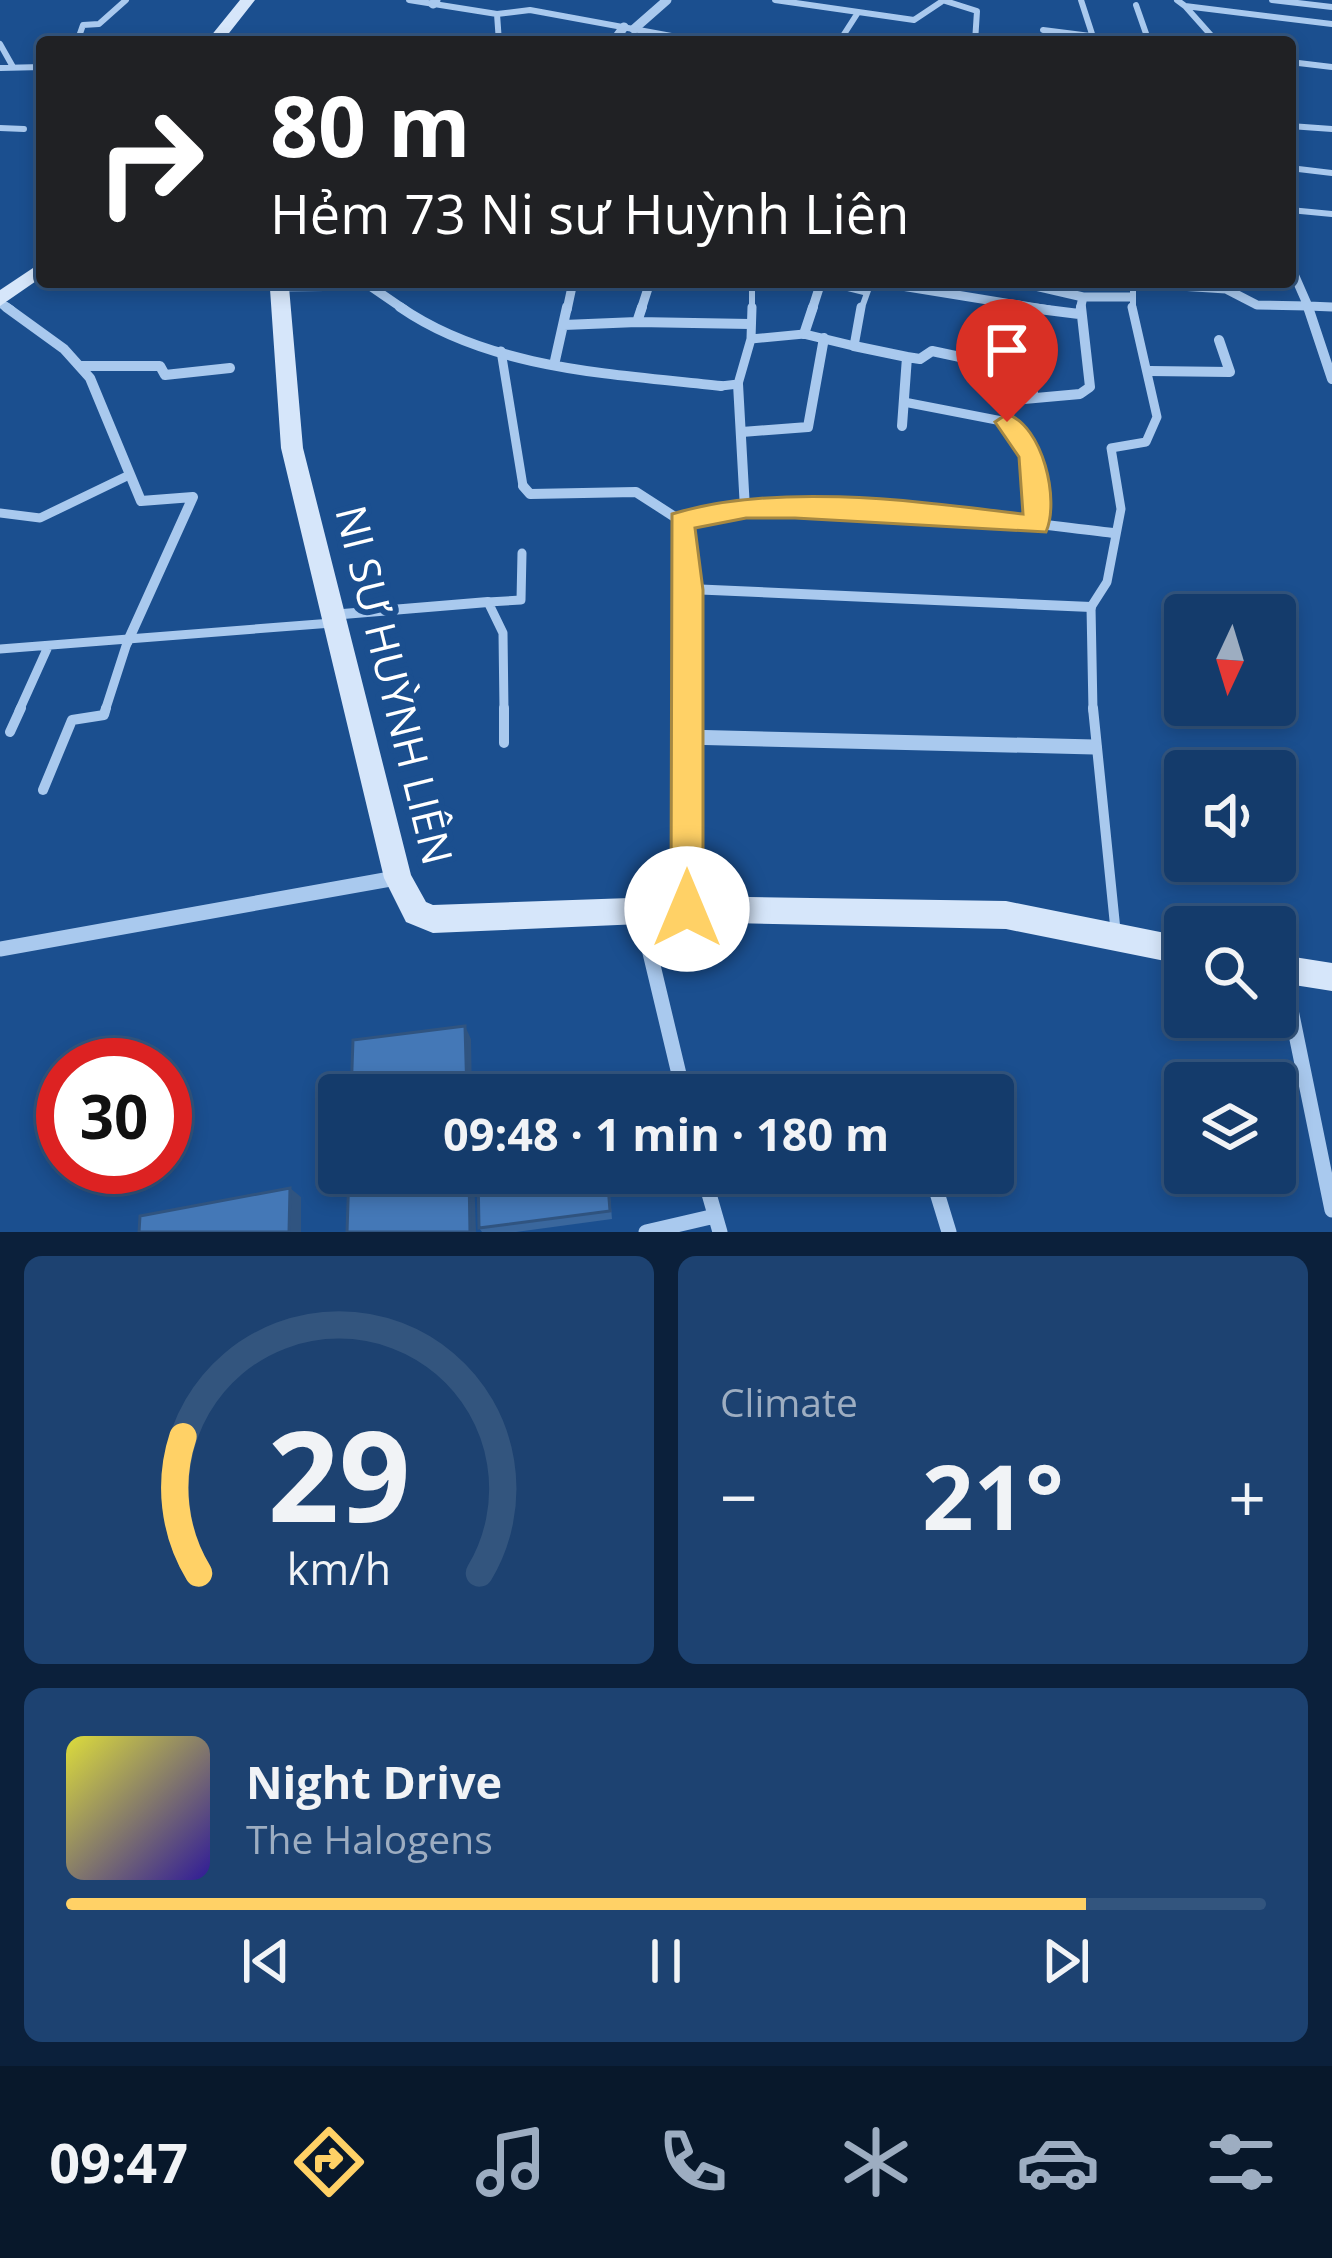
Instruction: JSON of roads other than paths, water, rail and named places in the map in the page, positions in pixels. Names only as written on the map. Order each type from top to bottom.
[{"type":"street","points":[[219,36],[248,0]]},
{"type":"street","points":[[650,0],[665,2]]},
{"type":"street","points":[[620,36],[665,2]]},
{"type":"street","points":[[36,273],[0,301],[72,352],[82,366],[108,410],[125,477],[141,501],[193,497],[127,643]]},
{"type":"street","points":[[1296,279],[1332,379]]},
{"type":"street","name":"NI SƯ HUỲNH LIÊN","points":[[276,288],[292,448],[398,878],[416,912],[433,919],[687,909],[1006,915],[1164,947]]},
{"type":"street","points":[[373,288],[422,322],[501,351],[554,365],[722,386]]},
{"type":"street","points":[[554,365],[572,288]]},
{"type":"street","points":[[637,322],[648,288]]},
{"type":"street","points":[[804,334],[821,288]]},
{"type":"street","points":[[895,288],[933,299],[992,300],[1079,314]]},
{"type":"street","points":[[1044,288],[1083,297],[1130,297]]},
{"type":"street","points":[[1203,288],[1226,290],[1257,304],[1332,307]]},
{"type":"street","points":[[1037,525],[1031,456],[1007,422],[1012,400],[1080,394],[1090,387],[1079,314],[1083,297]]},
{"type":"street","points":[[564,325],[750,324]]},
{"type":"street","points":[[742,432],[808,428],[824,338]]},
{"type":"street","points":[[1150,371],[1230,372],[1220,340]]},
{"type":"street","points":[[1027,341],[1033,395]]},
{"type":"street","points":[[854,346],[920,359],[932,351],[992,364]]},
{"type":"street","points":[[902,426],[907,357]]},
{"type":"street","points":[[82,366],[160,366],[165,375],[230,368]]},
{"type":"street","points":[[738,384],[746,509]]},
{"type":"street","points":[[523,486],[530,494],[636,492],[681,521],[746,509],[949,515],[1113,533]]},
{"type":"street","points":[[681,521],[689,590],[687,909]]},
{"type":"street","points":[[689,590],[1091,607]]},
{"type":"street","points":[[331,619],[488,602]]},
{"type":"street","points":[[685,737],[1094,746]]},
{"type":"street","points":[[0,949],[398,878]]},
{"type":"street","points":[[640,910],[680,1074]]},
{"type":"street","points":[[1296,972],[1332,977]]},
{"type":"street","points":[[1294,1038],[1332,1210]]},
{"type":"street","points":[[646,1232],[718,1224],[709,1194]]},
{"type":"street","points":[[937,1194],[949,1232]]},
{"type":"lane","points":[[79,36],[82,25],[99,24],[126,0]]},
{"type":"lane","points":[[409,0],[497,14],[530,10],[672,36]]},
{"type":"lane","points":[[530,10],[542,0]]},
{"type":"lane","points":[[775,0],[914,20],[941,1],[977,11],[975,36]]},
{"type":"lane","points":[[833,8],[840,0]]},
{"type":"lane","points":[[1081,0],[1094,36]]},
{"type":"lane","points":[[1177,0],[1212,36]]},
{"type":"lane","points":[[1237,0],[1238,11]]},
{"type":"lane","points":[[1272,0],[1332,7]]},
{"type":"lane","points":[[1136,5],[1147,36]]},
{"type":"lane","points":[[1185,6],[1332,24]]},
{"type":"lane","points":[[497,14],[499,36]]},
{"type":"lane","points":[[843,36],[857,14]]},
{"type":"lane","points":[[1043,30],[1074,36]]},
{"type":"lane","points":[[0,44],[13,67]]},
{"type":"lane","points":[[1296,63],[1332,67]]},
{"type":"lane","points":[[0,68],[36,67]]},
{"type":"lane","points":[[1296,126],[1332,129]]},
{"type":"lane","points":[[0,128],[24,129]]},
{"type":"lane","points":[[1296,169],[1332,173]]},
{"type":"lane","points":[[1296,211],[1332,214]]},
{"type":"lane","points":[[722,386],[738,384],[752,339],[752,288]]},
{"type":"lane","points":[[847,288],[863,292]]},
{"type":"lane","points":[[752,339],[804,334],[854,346],[867,288]]},
{"type":"lane","points":[[1116,937],[1094,746],[1091,607],[1107,582],[1121,509],[1111,448],[1146,442],[1157,417],[1132,288]]},
{"type":"lane","points":[[501,351],[523,486]]},
{"type":"lane","points":[[904,402],[1007,422]]},
{"type":"lane","points":[[0,513],[40,518],[125,477]]},
{"type":"lane","points":[[504,743],[503,634],[488,602],[521,600],[522,553]]},
{"type":"lane","points":[[0,649],[127,643],[331,619]]},
{"type":"lane","points":[[43,790],[72,721],[104,716],[127,643]]},
{"type":"lane","points":[[10,732],[47,650]]}]
